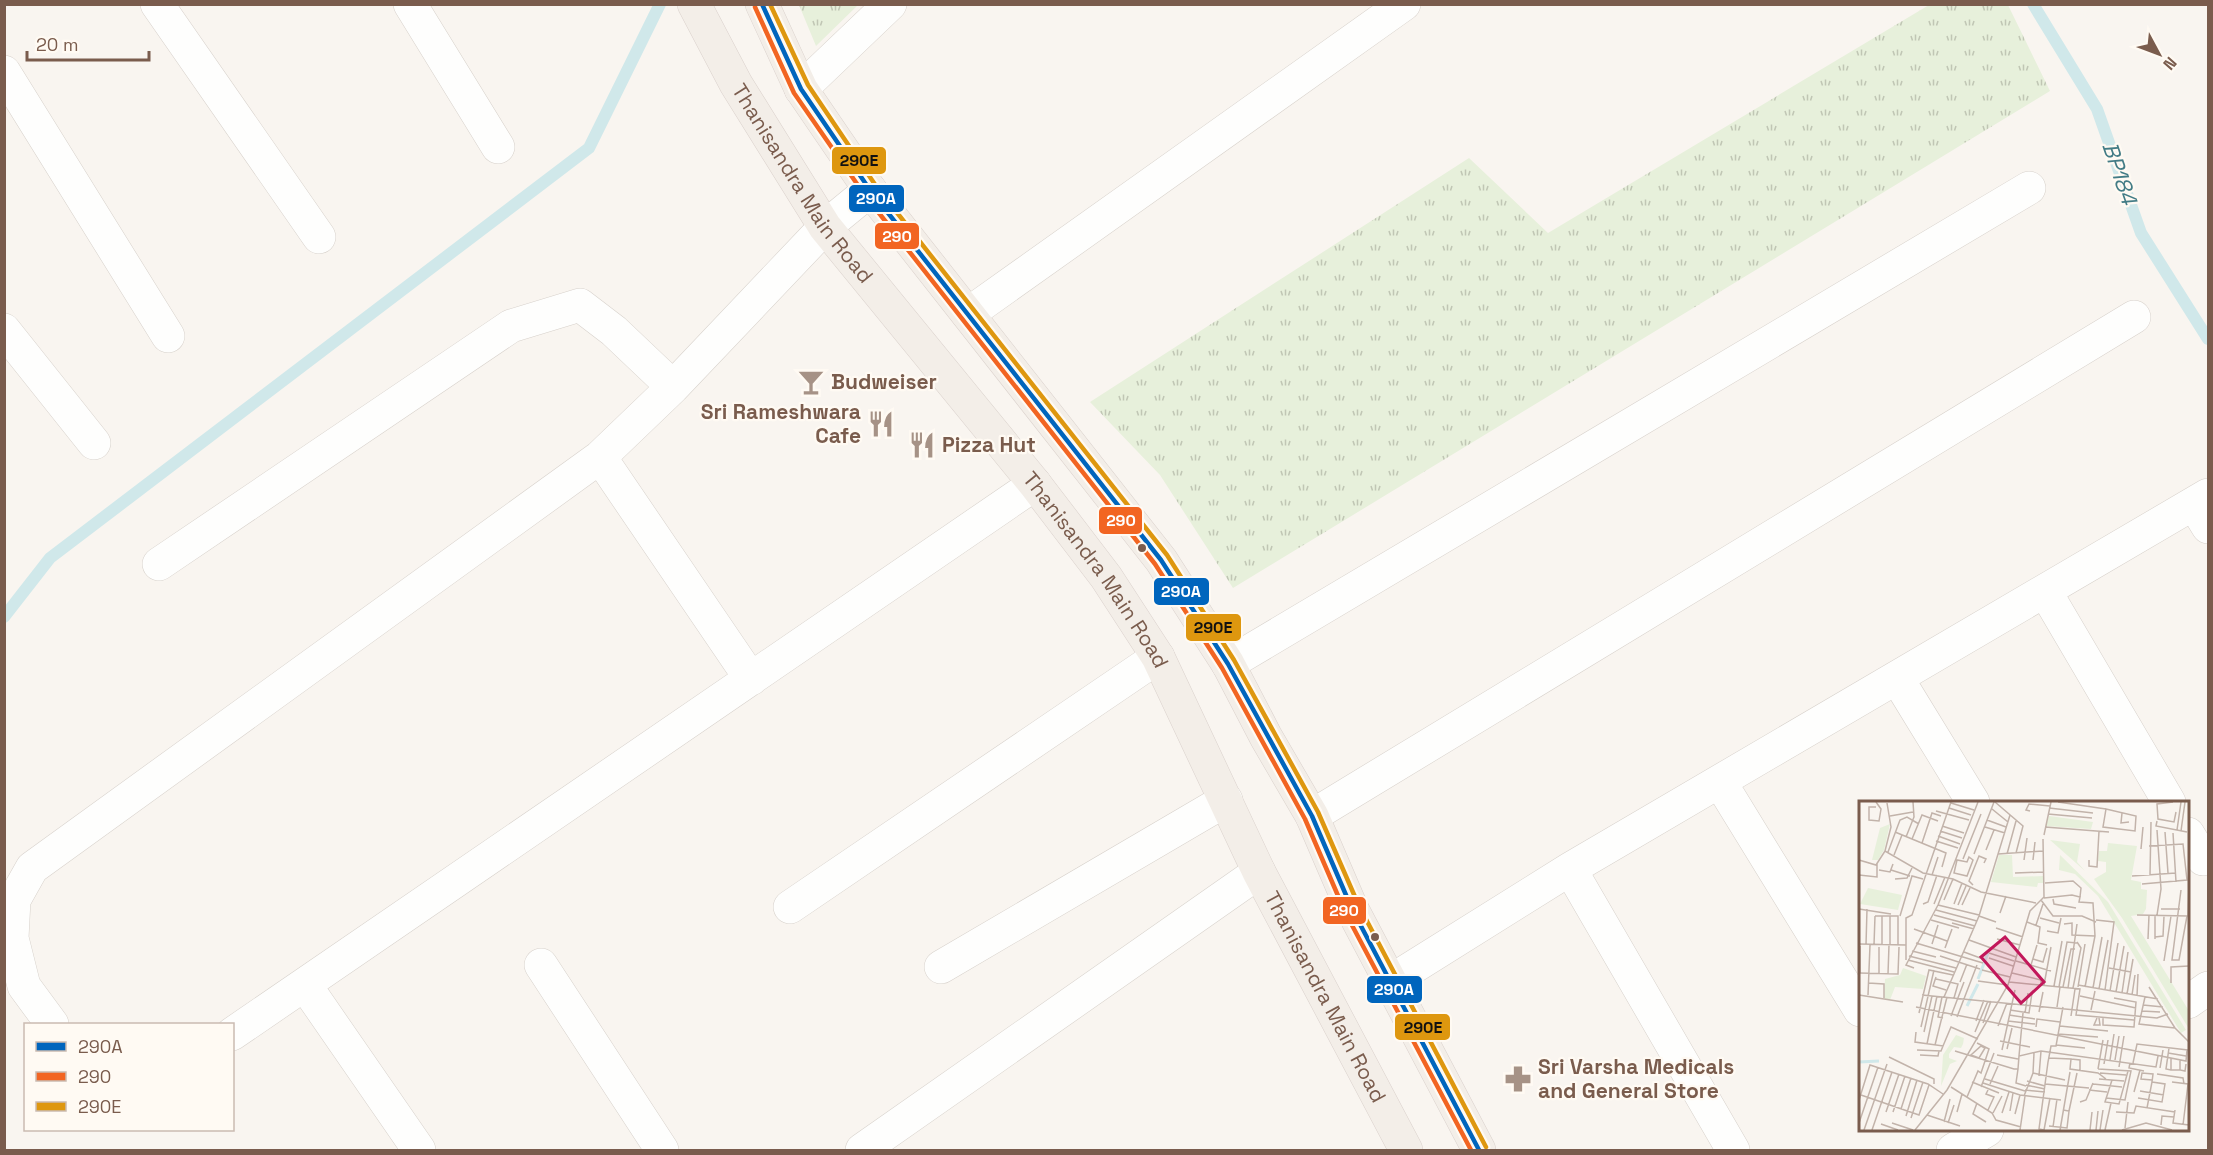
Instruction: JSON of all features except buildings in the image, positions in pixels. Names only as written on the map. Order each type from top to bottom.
[{"type":"main road","name":"Thanisandra Main Road","points":[[694,4],[736,84],[825,227],[1035,484],[1106,577],[1158,657],[1259,872],[1406,1150]]},
{"type":"main road","points":[[762,4],[801,88],[870,190],[1161,560],[1228,664],[1266,737],[1312,816],[1352,909],[1479,1150]]},
{"type":"street","points":[[157,4],[320,237]]},
{"type":"street","points":[[410,4],[498,147]]},
{"type":"street","points":[[801,88],[890,4]]},
{"type":"street","points":[[968,314],[1404,4]]},
{"type":"street","points":[[4,72],[168,336]]},
{"type":"street","points":[[1228,664],[2029,188]]},
{"type":"street","points":[[51,1023],[14,995],[12,938],[14,900],[32,868],[600,457],[673,387],[825,227],[870,190]]},
{"type":"street","points":[[159,564],[511,326],[580,305],[614,331],[673,387]]},
{"type":"street","points":[[1312,816],[2134,317]]},
{"type":"street","points":[[4,330],[94,443]]},
{"type":"street","points":[[600,457],[751,679]]},
{"type":"street","points":[[234,1033],[1035,484]]},
{"type":"street","points":[[1391,981],[1570,869],[2045,591],[2204,509]]},
{"type":"street","points":[[2045,591],[2168,801]]},
{"type":"street","points":[[790,907],[1158,657]]},
{"type":"street","points":[[1897,678],[1972,801]]},
{"type":"street","points":[[1720,782],[1859,1008]]},
{"type":"street","points":[[941,967],[1226,800]]},
{"type":"street","points":[[1570,869],[1734,1150]]},
{"type":"street","points":[[862,1150],[1259,872]]},
{"type":"street","points":[[541,965],[662,1150]]},
{"type":"street","points":[[305,985],[419,1150]]},
{"type":"street","points":[[2189,1001],[2208,988]]},
{"type":"street","points":[[1953,1150],[1985,1131]]},
{"type":"green space","points":[[799,5],[858,5],[816,46]]},
{"type":"green space","points":[[1929,5],[2008,5],[2050,91],[1233,588],[1160,475],[1090,402],[1469,158],[1548,233]]},
{"type":"waterway","points":[[4,617],[50,558],[589,148],[660,4]]},
{"type":"waterway","name":"BP184","points":[[2033,4],[2097,109],[2141,233],[2208,339]]},
{"type":"transit line","name":"290A","points":[[762,4],[801,89],[870,190],[1161,560],[1228,664],[1312,816],[1352,909],[1479,1150]]},
{"type":"transit line","name":"290E","points":[[770,4],[808,85],[876,186],[1167,555],[1234,660],[1318,812],[1359,906],[1486,1147]]},
{"type":"transit line","name":"290","points":[[755,7],[794,93],[864,194],[1155,564],[1222,668],[1305,819],[1345,912],[1471,1150]]},
{"type":"place","name":"Budweiser","points":[[811,382]]},
{"type":"place","name":"Sri Rameshwara Cafe","points":[[881,424]]},
{"type":"place","name":"Pizza Hut","points":[[922,445]]},
{"type":"place","name":"Sri Varsha Medicals and General Store","points":[[1518,1079]]}]
